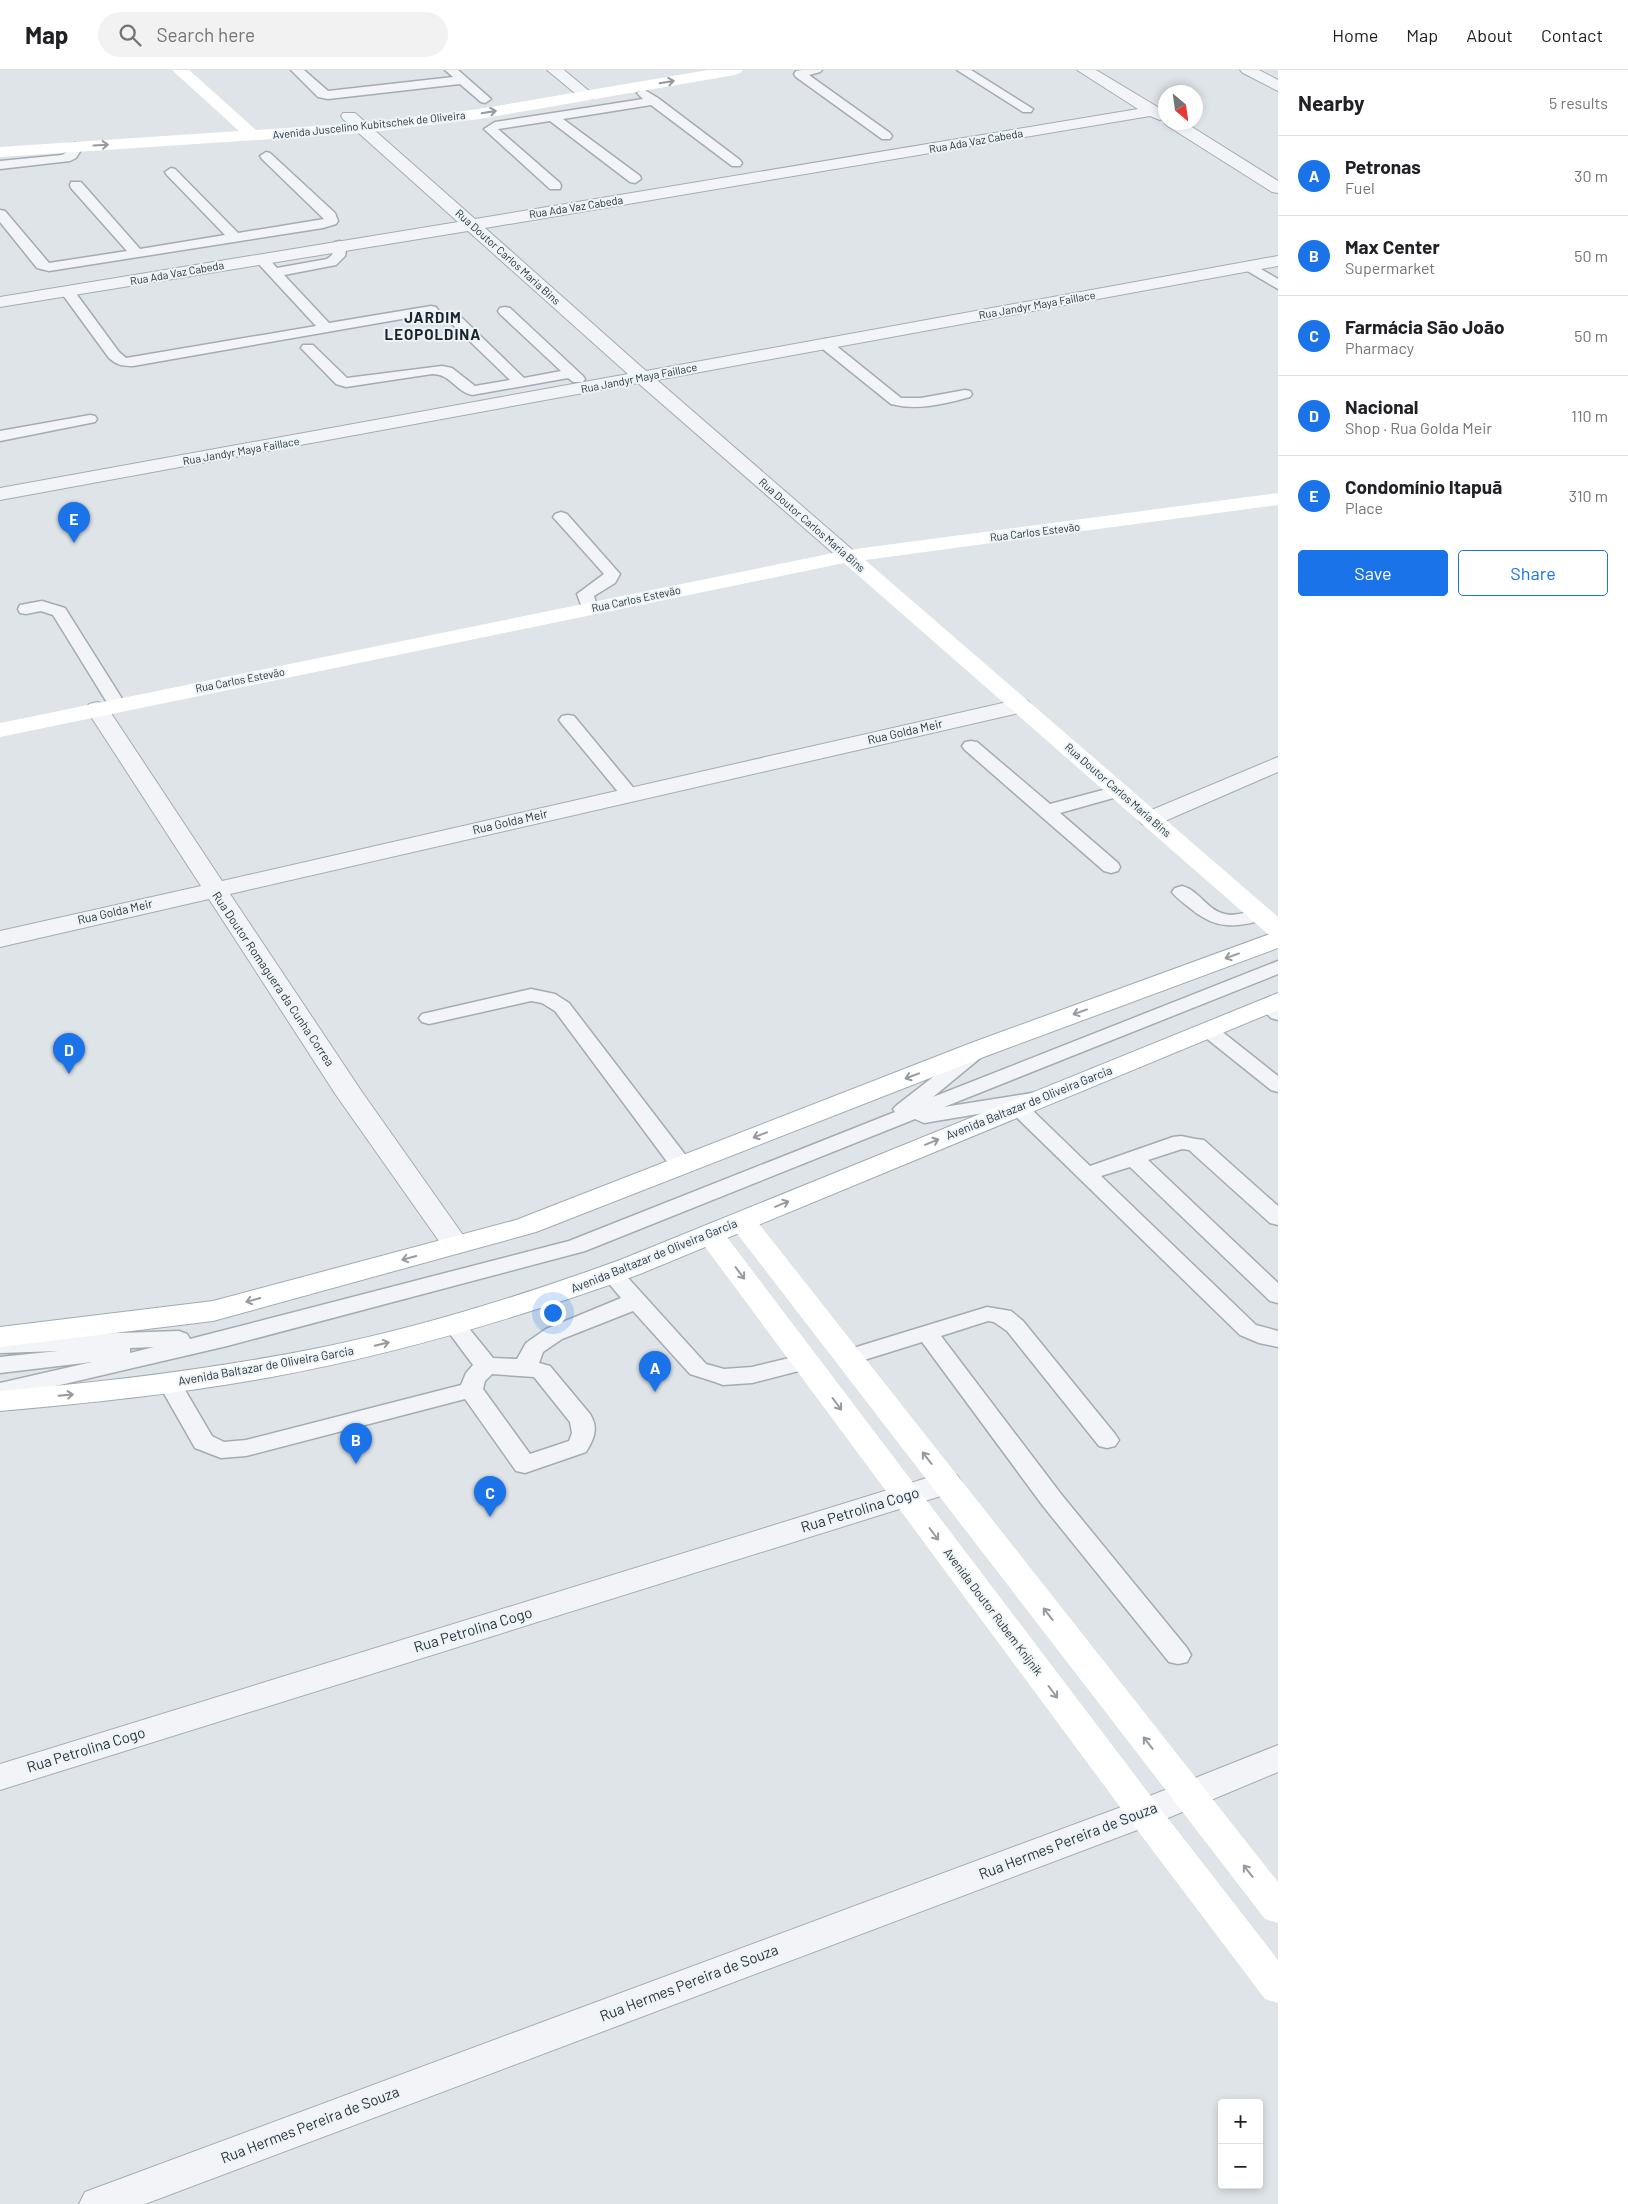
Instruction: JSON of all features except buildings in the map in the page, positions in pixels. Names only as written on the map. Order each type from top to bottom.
[{"type":"main road","points":[[180,70],[252,136]]},
{"type":"main road","name":"Avenida Juscelino Kubitschek de Oliveira","points":[[0,140],[349,116],[486,99],[658,70]]},
{"type":"main road","name":"Avenida Juscelino Kubitschek de Oliveira","points":[[0,152],[362,128],[479,114],[735,70]]},
{"type":"main road","name":"Rua Carlos Estevão","points":[[0,730],[848,556],[1278,500]]},
{"type":"main road","name":"Rua Doutor Carlos Maria Bins","points":[[848,556],[1278,930]]},
{"type":"main road","points":[[0,1337],[213,1311],[526,1226],[980,1049],[1278,939]]},
{"type":"main road","name":"Avenida Baltazar de Oliveira Garcia","points":[[0,1402],[214,1377],[347,1352],[455,1326],[551,1296],[612,1274],[1208,1030],[1275,1007]]},
{"type":"main road","points":[[742,1221],[1278,1909]]},
{"type":"main road","name":"Avenida Doutor Rubem Knijnik","points":[[710,1234],[905,1496],[1278,1988]]},
{"type":"street","points":[[555,70],[587,96]]},
{"type":"street","points":[[1085,70],[1158,113]]},
{"type":"street","points":[[1248,70],[1278,86]]},
{"type":"street","name":"Rua Ada Vaz Cabeda","points":[[0,302],[472,223],[1158,114]]},
{"type":"street","name":"Rua Doutor Carlos Maria Bins","points":[[349,116],[472,223],[642,377],[848,556]]},
{"type":"street","points":[[1185,130],[1278,188]]},
{"type":"street","name":"Rua Jandyr Maya Faillace","points":[[0,494],[1278,261]]},
{"type":"street","name":"Rua Golda Meir","points":[[0,939],[1020,706]]},
{"type":"street","name":"Rua Doutor Romaguera da Cunha Correa","points":[[107,707],[214,890],[350,1095],[456,1245]]},
{"type":"street","points":[[1150,819],[1278,764]]},
{"type":"street","name":"Rua Petrolina Cogo","points":[[0,1777],[946,1483]]},
{"type":"street","name":"Rua Hermes Pereira de Souza","points":[[99,2204],[1144,1813],[1278,1758]]},
{"type":"lane","points":[[297,70],[322,94],[328,95],[462,80]]},
{"type":"lane","points":[[451,70],[486,99]]},
{"type":"lane","points":[[816,70],[800,74],[886,136]]},
{"type":"lane","points":[[963,70],[1027,109]]},
{"type":"lane","points":[[635,87],[736,163]]},
{"type":"lane","points":[[555,186],[490,129],[495,126],[654,102]]},
{"type":"lane","points":[[554,117],[635,179]]},
{"type":"lane","points":[[0,164],[63,159],[70,157],[75,152],[75,147]]},
{"type":"lane","points":[[0,214],[42,265],[49,267],[323,224],[331,221],[330,216],[266,156]]},
{"type":"lane","points":[[170,172],[235,238]]},
{"type":"lane","points":[[76,185],[137,254]]},
{"type":"lane","points":[[274,273],[331,262],[338,256],[340,245]]},
{"type":"lane","points":[[261,259],[326,328]]},
{"type":"lane","points":[[1249,266],[1278,285]]},
{"type":"lane","points":[[66,291],[114,355],[122,362],[133,362],[431,310]]},
{"type":"lane","points":[[505,311],[588,388]]},
{"type":"lane","points":[[456,320],[521,383]]},
{"type":"lane","points":[[824,344],[896,401],[914,404],[965,394]]},
{"type":"lane","points":[[308,348],[341,381],[346,383],[432,370],[447,371],[472,391],[571,373]]},
{"type":"lane","points":[[0,436],[90,419]]},
{"type":"lane","points":[[561,517],[612,574],[609,580],[584,594],[590,609]]},
{"type":"lane","points":[[26,609],[42,606],[59,612],[107,707]]},
{"type":"lane","points":[[568,720],[630,795]]},
{"type":"lane","points":[[971,746],[1111,867]]},
{"type":"lane","points":[[1047,811],[1118,791]]},
{"type":"lane","points":[[1182,892],[1211,917],[1222,921],[1237,921],[1261,915]]},
{"type":"lane","points":[[0,1391],[227,1338],[577,1246],[1278,967]]},
{"type":"lane","points":[[429,1018],[530,995],[548,998],[562,1007],[682,1166]]},
{"type":"lane","points":[[1208,1030],[1278,1086]]},
{"type":"lane","points":[[884,1124],[980,1049]]},
{"type":"lane","points":[[884,1124],[1030,1103],[1087,1174],[1248,1330],[1267,1338],[1278,1339]]},
{"type":"lane","points":[[1087,1174],[1182,1142],[1196,1145],[1278,1218]]},
{"type":"lane","points":[[1133,1158],[1278,1296]]},
{"type":"lane","points":[[612,1274],[698,1369],[723,1377],[752,1375],[806,1362]]},
{"type":"lane","points":[[525,1367],[534,1348],[554,1334],[636,1301]]},
{"type":"lane","points":[[848,1357],[987,1314],[998,1314],[1006,1318],[1107,1440]]},
{"type":"lane","points":[[455,1326],[486,1366]]},
{"type":"lane","points":[[927,1333],[1052,1500],[1178,1655]]},
{"type":"lane","points":[[0,1345],[227,1338]]},
{"type":"lane","points":[[0,1365],[227,1338]]},
{"type":"lane","points":[[486,1366],[525,1367],[542,1371],[582,1420],[584,1433],[578,1446],[525,1465],[471,1390],[474,1378],[486,1366]]},
{"type":"lane","points":[[170,1383],[203,1442],[221,1450],[246,1448],[471,1390]]},
{"type":"place","name":"Condomínio Itapuã","points":[[74,543]]},
{"type":"place","name":"Nacional","points":[[69,1074]]},
{"type":"place","name":"Petronas","points":[[655,1392]]},
{"type":"place","name":"Max Center","points":[[356,1464]]},
{"type":"place","name":"Farmácia São João","points":[[490,1517]]},
{"type":"district","name":"JARDIM LEOPOLDINA","points":[[433,326]]}]
